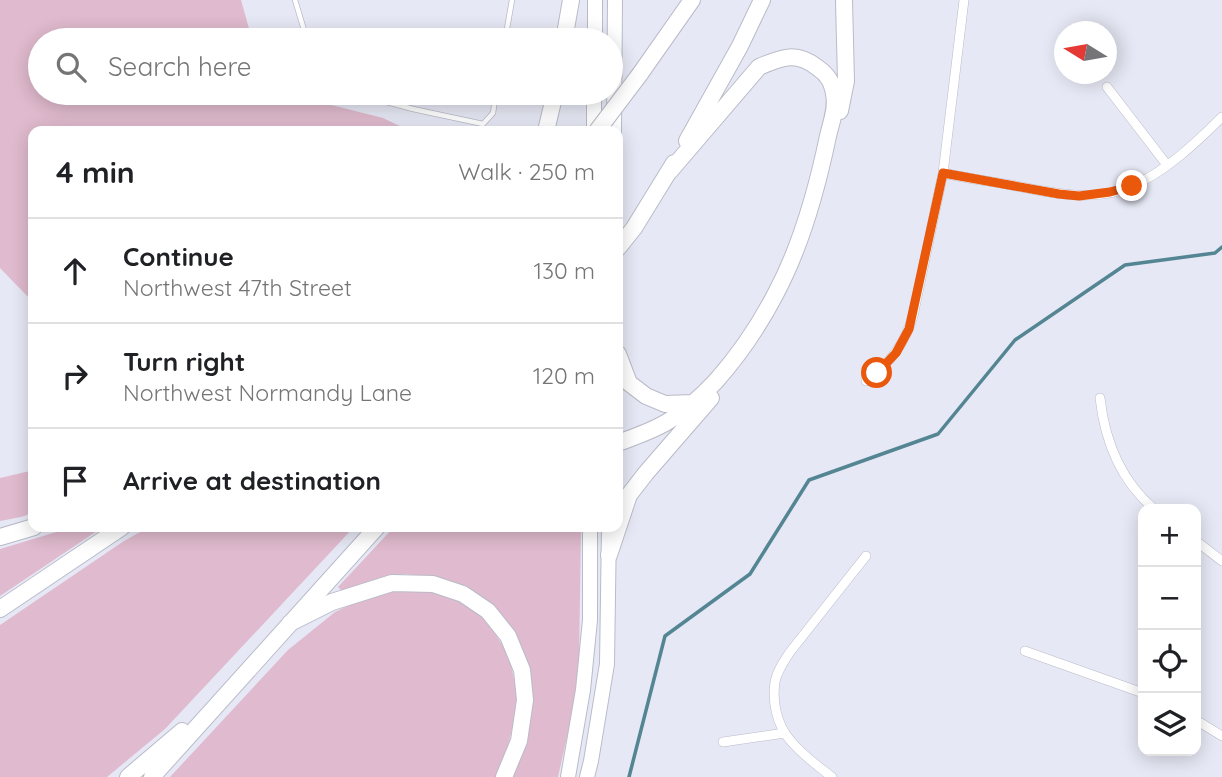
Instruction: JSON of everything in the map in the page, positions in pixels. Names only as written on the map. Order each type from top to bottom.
[{"type":"highway","points":[[566,28],[571,0]]},
{"type":"highway","points":[[623,96],[692,0]]},
{"type":"highway","points":[[623,242],[670,171],[740,46],[762,0]]},
{"type":"highway","points":[[623,513],[629,495],[754,349],[780,305],[819,209],[834,147],[846,81],[844,0]]},
{"type":"highway","points":[[623,441],[667,422],[715,382],[750,338],[777,292],[800,237],[821,170],[835,96],[828,75],[811,62],[797,57],[778,58],[759,67],[670,171]]},
{"type":"highway","points":[[547,126],[552,105]]},
{"type":"highway","points":[[600,126],[616,105]]},
{"type":"highway","points":[[623,367],[629,383],[646,396],[665,404],[693,403]]},
{"type":"highway","points":[[0,537],[28,529]]},
{"type":"highway","points":[[0,609],[115,532]]},
{"type":"highway","points":[[152,777],[372,532]]},
{"type":"highway","points":[[609,555],[617,532]]},
{"type":"highway","points":[[290,623],[332,602],[392,583],[433,584],[463,594],[488,611],[508,636],[522,670],[525,700],[519,741],[504,777]]},
{"type":"highway","points":[[128,777],[229,691]]},
{"type":"main road","points":[[595,0],[595,28]]},
{"type":"main road","points":[[615,0],[615,28]]},
{"type":"main road","points":[[595,105],[596,126]]},
{"type":"main road","points":[[614,105],[614,126]]},
{"type":"main road","points":[[568,777],[583,690],[590,620],[590,532]]},
{"type":"main road","points":[[587,777],[607,664],[609,532]]},
{"type":"street","points":[[866,380],[887,364],[909,329],[943,173],[964,0]]},
{"type":"street","points":[[1107,87],[1167,165]]},
{"type":"street","points":[[943,173],[1059,194],[1079,196],[1110,192],[1132,186],[1167,165],[1222,117]]},
{"type":"street","points":[[1100,398],[1103,422],[1112,453],[1129,482],[1149,504]]},
{"type":"street","points":[[1201,545],[1222,561]]},
{"type":"street","points":[[832,777],[799,751],[785,733],[776,705],[775,681],[790,652],[866,556]]},
{"type":"street","points":[[1025,651],[1138,691]]},
{"type":"street","points":[[1201,722],[1220,731]]},
{"type":"street","points":[[723,742],[785,733]]},
{"type":"lane","points":[[295,0],[303,28]]},
{"type":"lane","points":[[507,28],[512,0]]},
{"type":"lane","points":[[398,105],[482,124],[488,120],[494,105]]},
{"type":"shaded area","points":[[0,0],[241,0],[249,28],[28,28],[28,105],[332,105],[383,118],[400,126],[28,126],[28,297],[0,268]]},
{"type":"shaded area","points":[[28,471],[28,515],[0,521],[0,478]]},
{"type":"shaded area","points":[[56,532],[96,532],[0,596],[0,549]]},
{"type":"shaded area","points":[[140,532],[349,532],[165,729],[107,777],[0,777],[0,625]]},
{"type":"shaded area","points":[[389,532],[581,532],[579,661],[573,710],[558,777],[511,777],[531,684],[472,591],[443,579],[405,574],[377,579],[342,591],[338,587]]},
{"type":"shaded area","points":[[420,589],[446,594],[468,606],[488,622],[509,656],[517,693],[514,721],[505,758],[496,777],[170,777],[288,650],[335,612],[367,597],[395,590]]},
{"type":"waterway","points":[[629,777],[665,636],[750,574],[809,480],[938,434],[1015,340],[1125,265],[1215,253],[1222,247]]},
{"type":"route","points":[[877,373],[896,353],[909,329],[943,173],[1079,196],[1132,186]]}]
